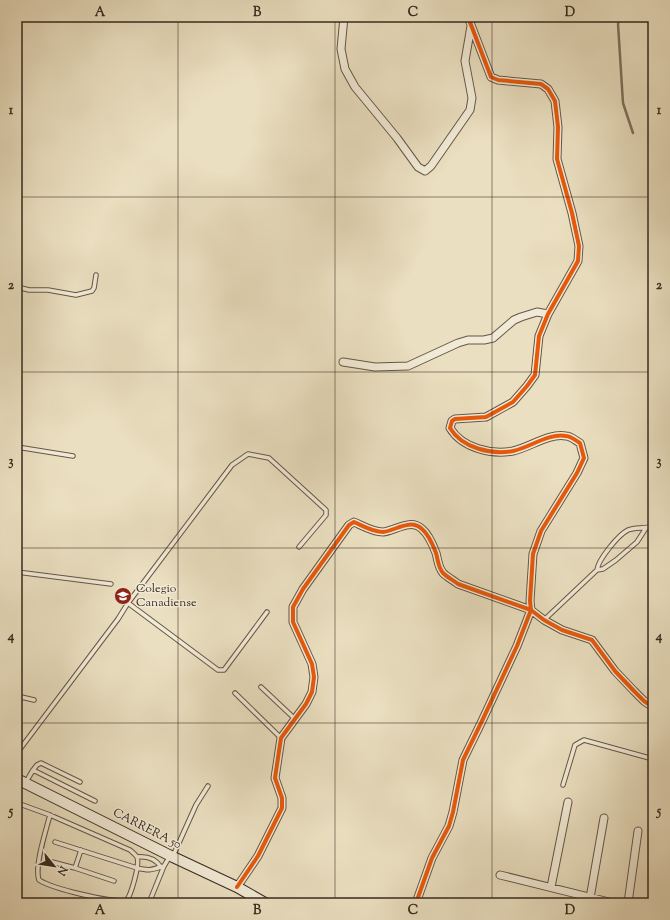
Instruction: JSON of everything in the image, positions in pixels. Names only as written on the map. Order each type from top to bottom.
[{"type":"main road","name":"CARRERA 50","points":[[21,781],[237,887],[266,903]]},
{"type":"street","points":[[344,17],[341,49],[345,69],[355,87],[397,138],[418,168],[425,171],[431,166],[470,110],[472,98],[465,61],[471,26]]},
{"type":"street","points":[[416,903],[432,858],[449,826],[453,812],[462,760],[517,646],[531,610],[530,601],[533,554],[541,531],[577,473],[584,458],[580,443],[568,436],[552,436],[513,451],[484,451],[467,444],[455,436],[450,428],[452,421],[455,418],[486,417],[513,402],[535,375],[539,336],[548,314],[578,261],[580,246],[557,159],[558,127],[555,101],[548,89],[541,84],[498,80],[490,77],[468,17]]},
{"type":"street","points":[[343,362],[375,367],[408,366],[458,343],[468,340],[484,340],[493,338],[521,316],[537,312],[548,314]]},
{"type":"street","points":[[237,887],[258,856],[282,808],[282,798],[275,778],[281,738],[306,704],[312,692],[314,677],[312,664],[292,622],[293,607],[303,589],[344,531],[354,522],[370,529],[384,532],[406,525],[422,528],[436,554],[438,565],[443,573],[450,579],[458,584],[531,610],[544,620],[562,630],[592,640],[620,676],[644,701],[653,707]]},
{"type":"street","points":[[551,887],[568,802]]},
{"type":"street","points":[[590,898],[604,818]]},
{"type":"street","points":[[628,903],[638,831]]},
{"type":"street","points":[[500,875],[613,903]]},
{"type":"lane","points":[[17,287],[29,290],[48,290],[76,295],[92,291],[94,288],[96,275]]},
{"type":"lane","points":[[17,447],[73,456]]},
{"type":"lane","points":[[17,753],[232,465],[248,454],[269,458],[326,510],[326,515],[299,547]]},
{"type":"lane","points":[[544,620],[597,570],[599,562],[620,536],[628,530],[653,526]]},
{"type":"lane","points":[[597,570],[603,569],[616,560],[637,542],[646,528]]},
{"type":"lane","points":[[17,572],[111,584]]},
{"type":"lane","points":[[128,603],[218,670],[224,670],[267,612]]},
{"type":"lane","points":[[261,687],[295,719]]},
{"type":"lane","points":[[235,693],[281,738]]},
{"type":"lane","points":[[17,696],[34,700]]},
{"type":"lane","points":[[563,785],[575,745],[584,740],[653,759]]},
{"type":"lane","points":[[21,781],[41,763],[80,782]]},
{"type":"lane","points":[[33,770],[95,801]]},
{"type":"lane","points":[[151,898],[163,866],[172,856],[196,805],[208,786]]},
{"type":"lane","points":[[17,803],[50,815],[130,850],[136,857],[137,868],[130,894],[126,901],[110,900],[52,886],[39,880],[37,875],[38,866],[50,815]]},
{"type":"lane","points":[[55,842],[137,868],[152,870],[163,866]]},
{"type":"lane","points":[[75,868],[81,850]]},
{"type":"lane","points":[[136,857],[143,856],[150,858],[163,866]]},
{"type":"lane","points":[[52,862],[114,881]]},
{"type":"waterway","points":[[620,17],[618,24],[623,103],[633,133]]},
{"type":"cycle path","points":[[416,903],[432,858],[449,826],[463,760],[517,646],[531,610],[530,601],[533,554],[541,531],[577,473],[584,458],[580,443],[568,436],[546,438],[513,451],[496,452],[487,451],[469,445],[455,435],[450,428],[452,421],[455,419],[486,417],[513,402],[535,375],[539,336],[548,314],[578,261],[579,246],[572,213],[557,159],[558,127],[555,101],[548,89],[541,84],[498,80],[491,77],[468,17]]},
{"type":"cycle path","points":[[237,887],[258,856],[282,808],[282,798],[275,778],[281,738],[306,704],[312,692],[314,677],[312,664],[293,622],[293,607],[303,589],[349,525],[354,522],[379,532],[408,525],[417,526],[422,529],[432,543],[440,568],[446,576],[458,584],[531,610],[544,620],[562,630],[592,640],[615,671],[644,701],[653,707]]},
{"type":"place","name":"Colegio Canadiense","points":[[123,596]]}]
